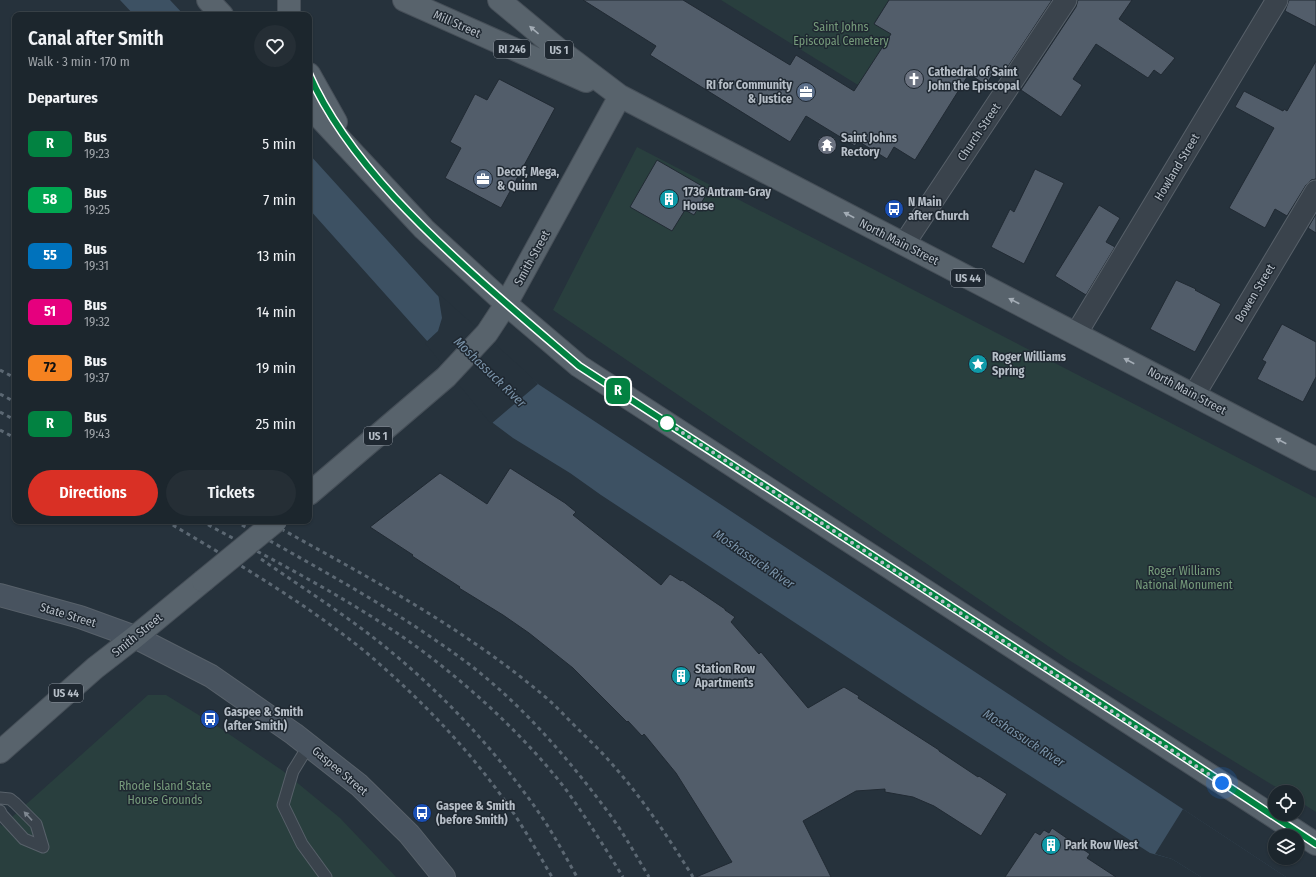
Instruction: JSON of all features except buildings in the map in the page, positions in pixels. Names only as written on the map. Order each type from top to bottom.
[{"type":"main road","points":[[208,0],[219,12]]},
{"type":"main road","points":[[289,0],[289,12]]},
{"type":"main road","name":"Mill Street","points":[[404,0],[620,96]]},
{"type":"main road","name":"North Main Street","points":[[499,0],[558,49],[620,96],[1316,459]]},
{"type":"main road","points":[[312,79],[338,127],[370,170]]},
{"type":"main road","name":"Smith Street","points":[[312,491],[446,377],[487,333],[506,304],[620,96]]},
{"type":"main road","points":[[312,109],[424,229],[506,304],[579,366],[1161,742],[1316,844]]},
{"type":"main road","name":"Smith Street","points":[[0,752],[95,668],[134,638],[272,524]]},
{"type":"main road","name":"State Street","points":[[0,595],[80,617],[134,638]]},
{"type":"main road","name":"Gaspee Street","points":[[134,638],[211,676],[309,745],[359,785],[404,828],[444,877]]},
{"type":"street","name":"Church Street","points":[[904,244],[1066,0]]},
{"type":"street","name":"Howland Street","points":[[1076,334],[1277,0]]},
{"type":"street","name":"Bowen Street","points":[[1194,395],[1316,191]]},
{"type":"lane","points":[[309,745],[293,771],[283,805],[302,844],[326,877]]},
{"type":"lane","points":[[0,798],[10,799],[15,802],[36,824],[43,847],[24,839],[0,811]]},
{"type":"green space","name":"Saint Johns Episcopal Cemetery","points":[[721,0],[889,0],[874,23],[891,34],[858,85]]},
{"type":"green space","name":"Roger Williams National Monument","points":[[637,147],[1316,498],[1316,812],[1304,804],[1304,785],[1273,785],[1067,659],[553,310]]},
{"type":"green space","name":"Rhode Island State House Grounds","points":[[148,695],[166,695],[220,728],[283,771],[340,818],[396,877],[0,877],[0,824],[2,826]]},
{"type":"water","points":[[120,0],[170,0],[181,12],[131,12]]},
{"type":"water","name":"Moshassuck River","points":[[312,157],[437,295],[538,384],[1286,877],[1201,877],[1172,859],[1150,853],[917,703],[601,495],[570,473],[513,438],[493,423],[428,342],[312,212]]},
{"type":"pier","points":[[438,293],[538,384],[491,424],[425,343],[438,331],[442,318]]},
{"type":"pier","points":[[1183,809],[1286,877],[1201,877],[1172,859],[1155,854]]},
{"type":"railway","points":[[0,370],[12,376]]},
{"type":"railway","points":[[0,394],[12,400]]},
{"type":"railway","points":[[0,412],[12,418]]},
{"type":"railway","points":[[0,430],[12,436]]},
{"type":"railway","points":[[171,524],[270,584],[320,617],[368,654],[403,686],[437,719],[483,771],[505,800],[552,877]]},
{"type":"railway","points":[[207,524],[307,578],[359,609],[410,642],[452,674],[514,730],[550,770],[582,812],[623,877]]},
{"type":"railway","points":[[240,524],[404,619],[458,656],[499,689],[537,726],[589,787],[617,825],[649,877]]},
{"type":"railway","points":[[272,524],[374,581],[444,623],[478,646],[543,695],[608,759],[623,777],[655,819],[693,877]]},
{"type":"railway","points":[[261,559],[374,638],[410,668],[449,705],[486,745],[521,788],[548,826],[577,877]]},
{"type":"bus line","name":"R","points":[[312,80],[342,133],[370,170],[424,229],[506,304],[579,366],[1161,742],[1316,844]]},
{"type":"place","name":"Cathedral of Saint John the Episcopal","points":[[914,79]]},
{"type":"place","name":"RI for Community & Justice","points":[[806,92]]},
{"type":"place","name":"Saint Johns Rectory","points":[[827,145]]},
{"type":"place","name":"Decof, Mega, & Quinn","points":[[483,179]]},
{"type":"place","name":"1736 Antram-Gray House","points":[[669,199]]},
{"type":"place","name":"N Main after Church","points":[[894,209]]},
{"type":"place","name":"Roger Williams Spring","points":[[978,364]]},
{"type":"place","name":"Station Row Apartments","points":[[681,676]]},
{"type":"place","name":"Gaspee & Smith (after Smith)","points":[[210,719]]},
{"type":"place","name":"Gaspee & Smith (before Smith)","points":[[422,813]]},
{"type":"place","name":"Park Row West","points":[[1051,845]]},
{"type":"route","points":[[667,423],[666,422],[1222,783]]}]
